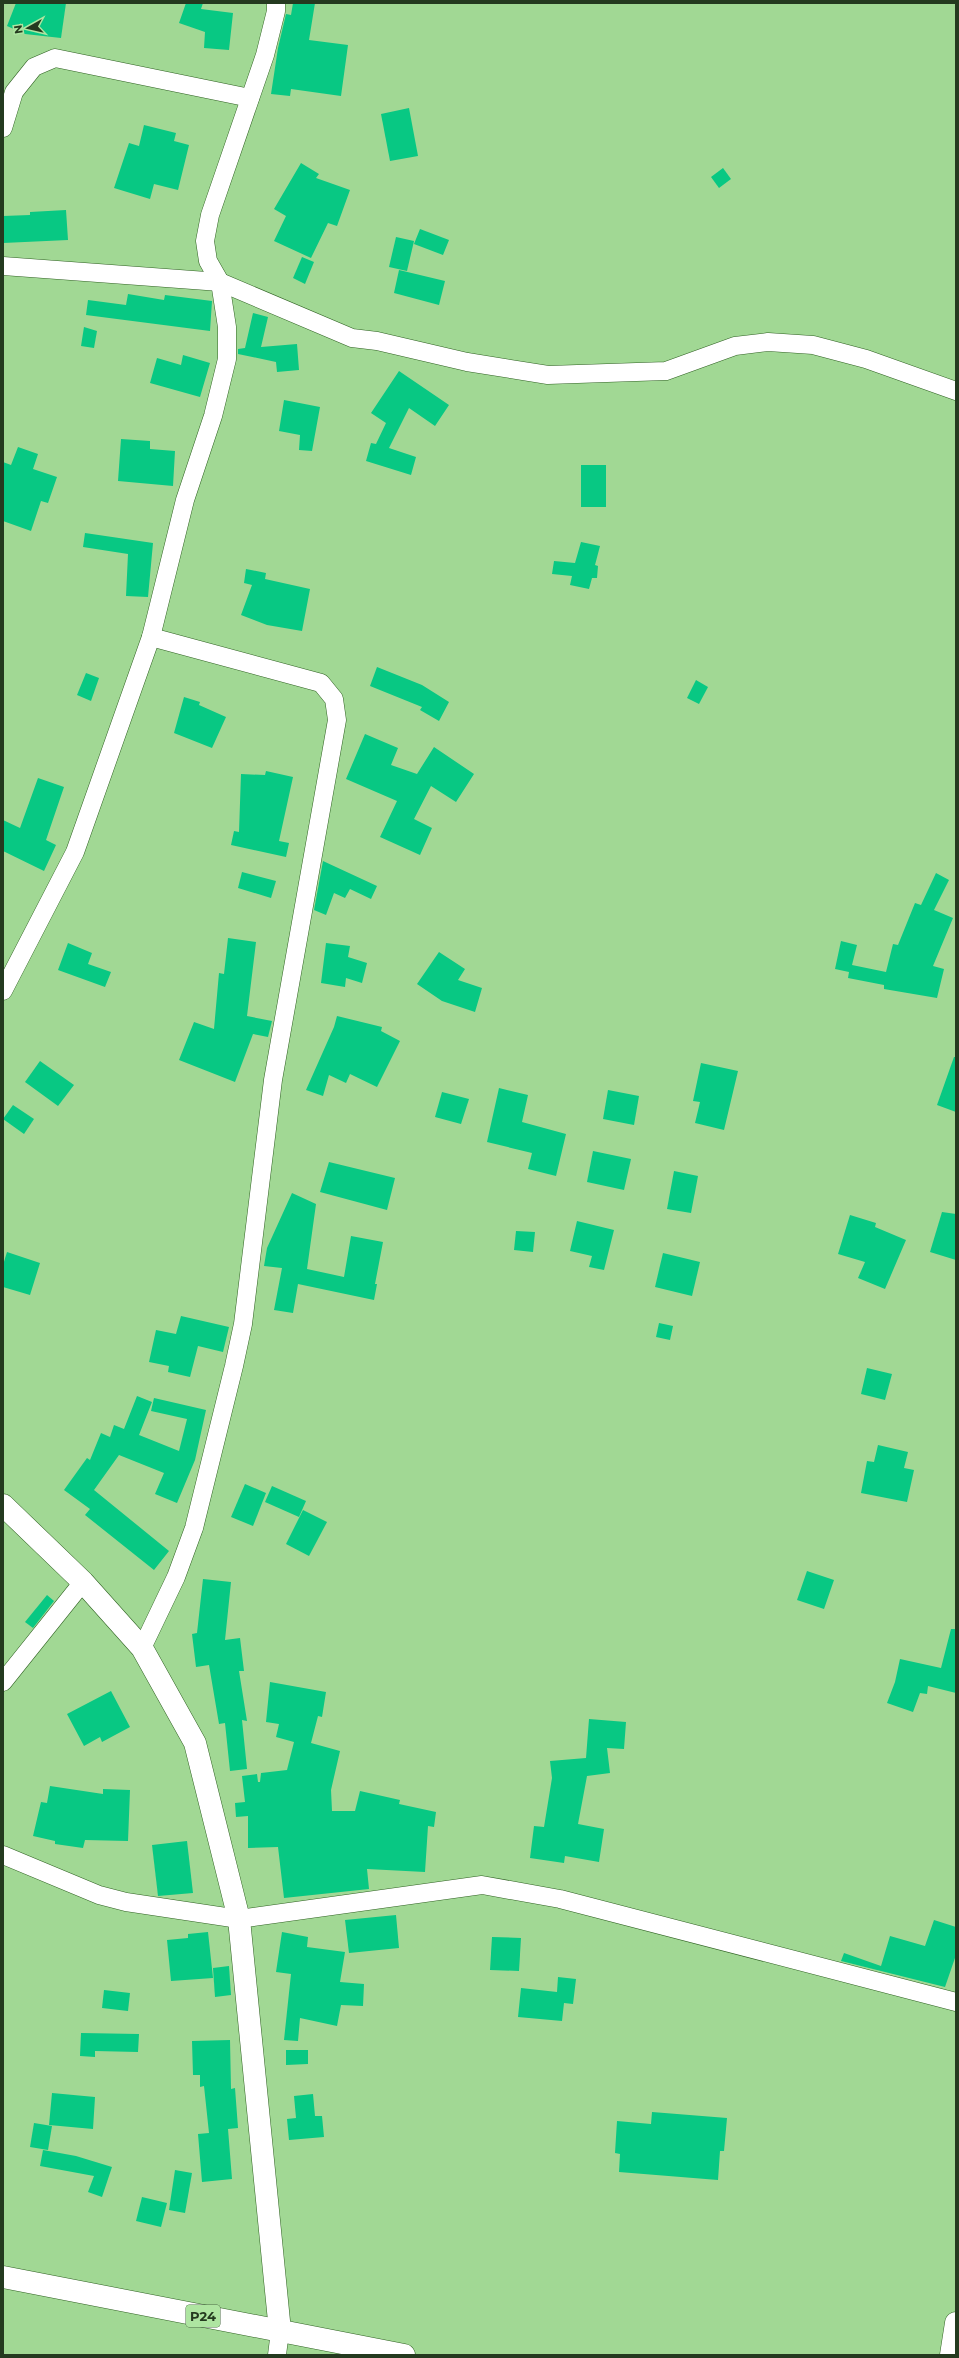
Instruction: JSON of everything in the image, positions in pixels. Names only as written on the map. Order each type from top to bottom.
[{"type":"street","points":[[3,991],[75,852],[151,637],[185,500],[213,416],[227,359],[227,327],[220,282],[208,260],[205,241],[210,215],[265,55],[276,11],[276,3]]},
{"type":"street","points":[[3,128],[14,92],[34,67],[55,58],[250,98]]},
{"type":"street","points":[[3,266],[220,282],[352,338],[377,341],[467,362],[548,375],[666,371],[735,346],[768,342],[820,347],[866,359],[956,391]]},
{"type":"street","points":[[142,1648],[176,1577],[194,1528],[243,1324],[273,1080],[337,720],[334,699],[321,683],[151,637]]},
{"type":"street","points":[[3,1505],[83,1582],[142,1648],[195,1743],[239,1919],[280,2331],[278,2355]]},
{"type":"street","points":[[3,1682],[83,1582]]},
{"type":"street","points":[[3,1855],[99,1895],[126,1902],[239,1919],[482,1885],[560,1899],[956,2002]]},
{"type":"street","name":"P24","points":[[3,2277],[404,2355]]},
{"type":"street","points":[[951,2355],[956,2323]]},
{"type":"building","points":[[16,3],[66,3],[61,38],[25,34],[7,26]]},
{"type":"building","points":[[186,3],[203,3],[201,9],[233,13],[229,50],[204,48],[205,32],[179,23]]},
{"type":"building","points":[[293,3],[315,3],[309,40],[348,45],[341,96],[291,89],[290,96],[271,94],[278,48],[286,14],[291,15]]},
{"type":"building","points":[[409,108],[418,156],[390,161],[381,114]]},
{"type":"building","points":[[144,125],[176,133],[174,141],[189,145],[178,190],[154,184],[150,199],[114,188],[129,143],[139,146]]},
{"type":"building","points":[[301,163],[319,174],[316,178],[350,190],[337,226],[328,223],[311,258],[274,241],[286,216],[274,209]]},
{"type":"building","points":[[723,168],[731,179],[719,188],[711,177]]},
{"type":"building","points":[[66,210],[68,240],[3,243],[3,216],[30,215],[30,212]]},
{"type":"building","points":[[420,229],[449,240],[443,255],[414,244]]},
{"type":"building","points":[[396,237],[414,241],[407,271],[389,267]]},
{"type":"building","points":[[302,257],[314,262],[305,284],[293,278]]},
{"type":"building","points":[[399,270],[445,281],[439,305],[394,293]]},
{"type":"building","points":[[128,294],[164,300],[165,295],[212,301],[210,331],[86,315],[88,300],[126,305]]},
{"type":"building","points":[[253,313],[268,317],[261,347],[297,344],[299,370],[277,372],[276,362],[238,354],[238,349],[245,348]]},
{"type":"building","points":[[84,327],[97,331],[94,348],[81,346]]},
{"type":"building","points":[[183,355],[210,363],[200,397],[150,383],[157,358],[181,365]]},
{"type":"building","points":[[399,371],[449,405],[435,426],[409,408],[389,448],[416,457],[411,475],[366,461],[371,443],[376,444],[386,423],[371,413]]},
{"type":"building","points":[[284,400],[320,407],[312,451],[299,450],[300,435],[279,431]]},
{"type":"building","points":[[121,439],[150,441],[150,449],[175,451],[173,486],[118,481]]},
{"type":"building","points":[[18,447],[38,454],[33,469],[57,477],[48,503],[41,501],[31,531],[3,521],[3,462],[11,465]]},
{"type":"building","points":[[581,465],[606,465],[606,507],[581,507]]},
{"type":"building","points":[[85,533],[153,543],[148,597],[126,596],[128,554],[83,547]]},
{"type":"building","points":[[581,542],[600,546],[595,565],[598,566],[597,578],[592,578],[589,589],[570,585],[572,576],[552,574],[554,561],[575,563]]},
{"type":"building","points":[[246,569],[266,573],[265,579],[310,589],[302,631],[267,625],[241,615],[252,585],[244,583]]},
{"type":"building","points":[[377,667],[422,685],[449,702],[439,721],[420,710],[422,707],[370,686]]},
{"type":"building","points":[[86,673],[99,678],[91,701],[77,695]]},
{"type":"building","points":[[696,680],[708,687],[699,704],[687,698]]},
{"type":"building","points":[[184,697],[200,702],[199,705],[226,717],[212,748],[174,733]]},
{"type":"building","points":[[365,734],[398,748],[391,765],[417,774],[434,747],[474,774],[456,802],[431,786],[414,819],[432,828],[420,855],[380,837],[397,801],[346,779]]},
{"type":"building","points":[[266,771],[293,777],[279,841],[289,843],[286,857],[231,845],[234,831],[239,832],[241,774],[265,775]]},
{"type":"building","points":[[38,778],[64,787],[46,840],[56,845],[44,871],[3,851],[3,820],[20,828]]},
{"type":"building","points":[[323,861],[377,886],[371,899],[350,889],[345,898],[334,893],[326,915],[314,910]]},
{"type":"building","points":[[242,872],[276,881],[271,898],[238,888]]},
{"type":"building","points":[[936,873],[949,880],[934,910],[953,918],[933,966],[944,969],[937,998],[884,989],[884,985],[848,978],[849,972],[835,969],[841,941],[857,945],[852,965],[886,972],[893,944],[898,945],[915,903],[921,905]]},
{"type":"building","points":[[228,938],[256,942],[247,1016],[272,1021],[268,1037],[253,1034],[235,1082],[179,1060],[194,1022],[214,1029],[219,973],[224,974]]},
{"type":"building","points":[[68,943],[92,953],[88,964],[111,972],[105,987],[58,970]]},
{"type":"building","points":[[326,943],[350,946],[348,957],[367,963],[362,983],[346,978],[345,987],[321,983]]},
{"type":"building","points":[[439,952],[465,969],[458,980],[482,988],[475,1012],[442,1001],[417,984]]},
{"type":"building","points":[[337,1016],[382,1027],[381,1031],[400,1041],[377,1087],[350,1074],[346,1083],[329,1075],[323,1096],[306,1090],[334,1027]]},
{"type":"building","points":[[954,1057],[956,1057],[956,1112],[937,1105]]},
{"type":"building","points":[[40,1061],[74,1085],[58,1106],[25,1082]]},
{"type":"building","points":[[701,1063],[738,1071],[724,1130],[695,1123],[700,1102],[693,1101]]},
{"type":"building","points":[[499,1088],[528,1095],[522,1122],[566,1134],[556,1176],[528,1169],[532,1153],[487,1142]]},
{"type":"building","points":[[608,1090],[639,1096],[634,1125],[603,1119]]},
{"type":"building","points":[[442,1092],[469,1099],[461,1124],[435,1117]]},
{"type":"building","points":[[13,1105],[34,1119],[24,1134],[3,1119]]},
{"type":"building","points":[[593,1151],[631,1159],[624,1190],[587,1182]]},
{"type":"building","points":[[329,1162],[395,1178],[387,1210],[320,1192]]},
{"type":"building","points":[[674,1171],[698,1176],[691,1213],[667,1209]]},
{"type":"building","points":[[292,1193],[316,1204],[307,1269],[344,1277],[351,1236],[383,1242],[375,1284],[377,1284],[374,1300],[298,1284],[293,1313],[274,1310],[282,1268],[264,1266],[267,1248]]},
{"type":"building","points":[[942,1212],[956,1214],[956,1260],[930,1252]]},
{"type":"building","points":[[850,1215],[876,1223],[875,1227],[906,1240],[885,1289],[858,1278],[865,1262],[838,1254]]},
{"type":"building","points":[[577,1221],[614,1230],[604,1270],[589,1267],[592,1256],[570,1251]]},
{"type":"building","points":[[516,1231],[535,1232],[533,1252],[514,1250]]},
{"type":"building","points":[[7,1252],[40,1263],[30,1295],[3,1287],[3,1265]]},
{"type":"building","points":[[663,1253],[700,1262],[692,1296],[655,1287]]},
{"type":"building","points":[[181,1316],[229,1327],[223,1352],[198,1346],[190,1377],[168,1372],[169,1366],[149,1362],[156,1330],[176,1334]]},
{"type":"building","points":[[659,1323],[673,1326],[670,1340],[656,1337]]},
{"type":"building","points":[[867,1368],[892,1374],[885,1400],[861,1394]]},
{"type":"building","points":[[137,1396],[152,1402],[139,1435],[179,1451],[187,1419],[151,1411],[154,1398],[206,1410],[195,1460],[177,1503],[155,1494],[164,1473],[119,1455],[94,1490],[169,1551],[154,1570],[85,1515],[90,1509],[64,1490],[87,1458],[90,1460],[101,1433],[110,1437],[114,1425],[124,1429]]},
{"type":"building","points":[[878,1445],[908,1452],[904,1468],[914,1470],[907,1502],[861,1493],[867,1461],[874,1462]]},
{"type":"building","points":[[245,1484],[266,1493],[253,1526],[231,1517]]},
{"type":"building","points":[[272,1486],[306,1501],[299,1517],[265,1502]]},
{"type":"building","points":[[303,1510],[327,1522],[309,1556],[286,1544]]},
{"type":"building","points":[[807,1571],[834,1580],[824,1609],[797,1600]]},
{"type":"building","points":[[203,1579],[231,1582],[225,1640],[240,1638],[244,1671],[239,1671],[247,1721],[242,1720],[247,1769],[230,1771],[225,1723],[219,1724],[209,1665],[196,1667],[192,1634],[197,1633]]},
{"type":"building","points":[[47,1595],[54,1601],[33,1628],[25,1622]]},
{"type":"building","points":[[951,1629],[956,1629],[956,1693],[928,1686],[927,1694],[920,1693],[913,1712],[887,1703],[895,1682],[900,1659],[941,1668]]},
{"type":"building","points":[[270,1682],[326,1692],[322,1717],[318,1716],[311,1743],[340,1751],[331,1790],[332,1811],[355,1811],[360,1791],[400,1800],[399,1804],[436,1812],[434,1827],[428,1826],[425,1872],[367,1869],[369,1889],[284,1898],[278,1847],[248,1848],[248,1816],[236,1817],[235,1803],[245,1802],[242,1776],[257,1774],[258,1782],[260,1782],[261,1773],[287,1770],[294,1742],[276,1737],[279,1724],[266,1722]]},
{"type":"building","points":[[111,1691],[130,1727],[102,1742],[100,1737],[84,1746],[67,1714]]},
{"type":"building","points":[[589,1719],[626,1722],[624,1749],[607,1748],[610,1773],[587,1776],[578,1824],[604,1829],[599,1862],[565,1856],[564,1863],[530,1858],[534,1826],[544,1827],[552,1778],[550,1761],[586,1758]]},
{"type":"building","points":[[50,1786],[103,1794],[103,1789],[130,1790],[128,1841],[85,1840],[83,1848],[55,1844],[55,1841],[33,1836],[41,1802],[47,1803]]},
{"type":"building","points":[[187,1841],[193,1893],[158,1896],[152,1845]]},
{"type":"building","points":[[396,1915],[399,1948],[349,1953],[345,1920]]},
{"type":"building","points":[[934,1920],[956,1927],[956,1955],[945,1987],[841,1961],[844,1953],[881,1966],[890,1936],[925,1946]]},
{"type":"building","points":[[208,1932],[213,1978],[171,1981],[167,1940],[188,1938],[188,1934]]},
{"type":"building","points":[[282,1932],[308,1937],[307,1947],[345,1952],[340,1982],[364,1984],[363,2006],[341,2005],[337,2026],[300,2018],[298,2041],[284,2040],[291,1974],[276,1972]]},
{"type":"building","points":[[492,1937],[521,1938],[519,1971],[490,1970]]},
{"type":"building","points":[[229,1966],[231,1995],[215,1997],[213,1968]]},
{"type":"building","points":[[558,1977],[576,1979],[573,2004],[564,2003],[562,2021],[518,2017],[521,1988],[557,1992]]},
{"type":"building","points":[[104,1990],[130,1993],[128,2011],[102,2008]]},
{"type":"building","points":[[81,2033],[139,2034],[138,2052],[95,2051],[95,2057],[80,2056]]},
{"type":"building","points":[[230,2040],[231,2089],[235,2088],[238,2128],[228,2129],[232,2179],[202,2182],[198,2134],[209,2133],[204,2086],[200,2087],[200,2075],[193,2075],[192,2041]]},
{"type":"building","points":[[286,2050],[308,2050],[308,2064],[286,2065]]},
{"type":"building","points":[[52,2093],[95,2097],[93,2129],[49,2125]]},
{"type":"building","points":[[313,2094],[315,2116],[322,2116],[324,2137],[289,2140],[287,2119],[296,2118],[294,2096]]},
{"type":"building","points":[[652,2112],[727,2118],[724,2151],[720,2151],[718,2180],[619,2172],[620,2154],[615,2153],[617,2121],[651,2124]]},
{"type":"building","points":[[34,2123],[52,2126],[48,2150],[30,2147]]},
{"type":"building","points":[[43,2150],[76,2156],[112,2167],[102,2197],[88,2192],[94,2176],[40,2166]]},
{"type":"building","points":[[175,2170],[192,2173],[185,2213],[169,2210]]},
{"type":"building","points":[[142,2197],[167,2203],[161,2227],[136,2221]]}]
